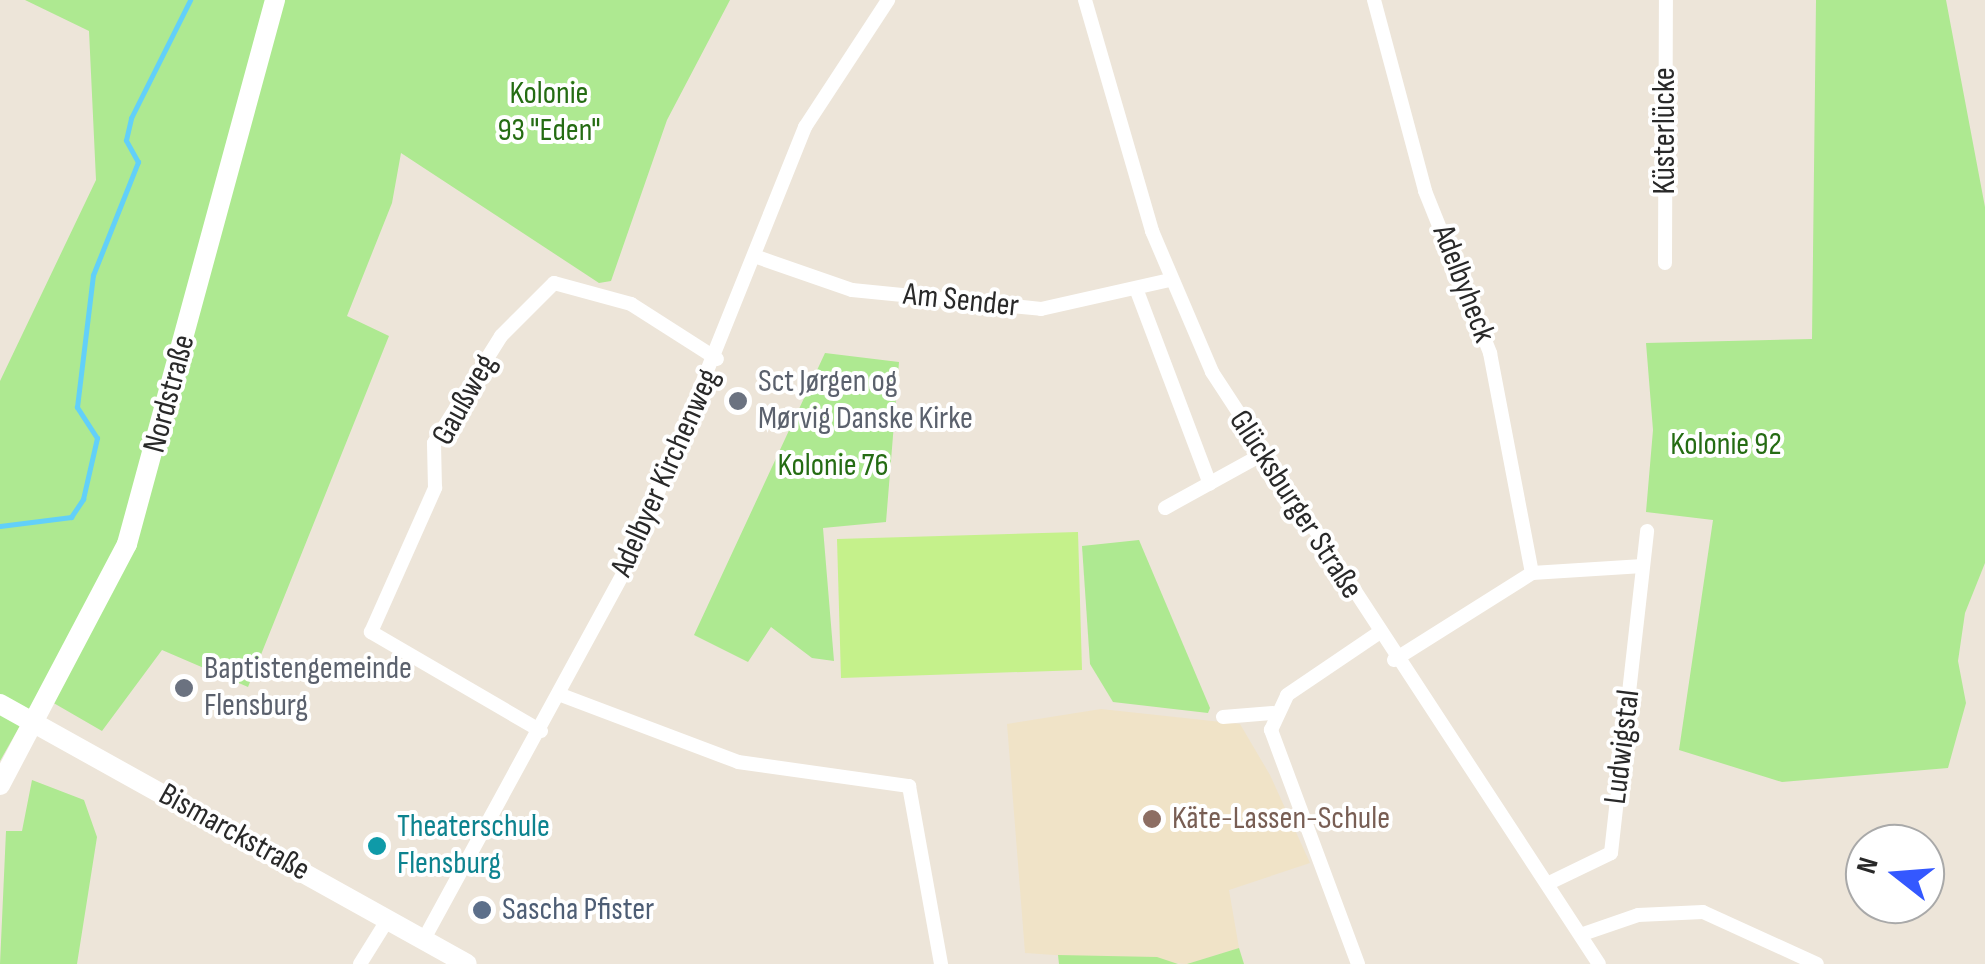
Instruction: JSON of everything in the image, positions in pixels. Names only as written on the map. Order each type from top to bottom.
[{"type":"main road","name":"Nordstraße","points":[[0,785],[7,764],[127,544],[275,0]]},
{"type":"main road","name":"Bismarckstraße","points":[[0,704],[467,964]]},
{"type":"street","name":"Adelbyer Kirchenweg","points":[[424,938],[561,694],[717,359],[805,127],[888,0]]},
{"type":"street","name":"Glücksburger Straße","points":[[1085,0],[1170,280],[1261,455],[1394,660],[1583,934],[1599,964]]},
{"type":"street","name":"Adelbyheck","points":[[1374,0],[1425,191],[1490,353],[1532,573]]},
{"type":"street","name":"Küsterlücke","points":[[1665,262],[1666,0]]},
{"type":"street","name":"Am Sender","points":[[754,256],[852,290],[1012,307],[1062,308],[1170,280]]},
{"type":"street","name":"Gaußweg","points":[[541,731],[372,632],[435,488],[434,443],[501,336],[554,284],[631,304],[717,359]]},
{"type":"street","name":"Glücksburger Straße","points":[[1136,291],[1210,484]]},
{"type":"street","points":[[1165,508],[1261,455]]},
{"type":"street","name":"Ludwigstal","points":[[1547,884],[1610,853],[1647,531]]},
{"type":"street","points":[[1394,660],[1532,573],[1643,566]]},
{"type":"street","points":[[1223,717],[1273,713],[1377,634]]},
{"type":"street","points":[[561,694],[738,762],[909,786],[941,964]]},
{"type":"street","points":[[1273,713],[1274,750],[1358,964]]},
{"type":"street","points":[[1583,934],[1638,916],[1703,912],[1817,964]]},
{"type":"street","points":[[360,964],[388,919]]},
{"type":"shaded area","name":"Käte-Lassen-Schule","points":[[1101,709],[1240,724],[1270,775],[1310,863],[1229,890],[1239,948],[1187,964],[1025,953],[1007,724]]},
{"type":"green space","name":"Kolonie 93 \"Eden\"","points":[[25,0],[730,0],[667,120],[611,281],[599,283],[401,153],[392,203],[347,316],[389,336],[248,687],[162,650],[102,731],[38,694],[0,761],[0,381],[96,180],[89,31]]},
{"type":"green space","name":"Kolonie 92","points":[[1816,0],[1946,0],[1985,207],[1985,563],[1965,613],[1958,661],[1966,703],[1948,768],[1782,782],[1679,750],[1713,520],[1646,512],[1653,430],[1646,343],[1812,339]]},
{"type":"green space","name":"Kolonie 76","points":[[825,353],[899,362],[886,522],[823,528],[834,661],[812,658],[771,627],[748,662],[694,635]]},
{"type":"green space","points":[[1078,532],[1082,670],[841,678],[837,539]]},
{"type":"green space","points":[[1139,540],[1210,708],[1208,713],[1113,702],[1090,664],[1082,546]]},
{"type":"green space","points":[[32,780],[84,800],[97,837],[77,964],[0,964],[6,831],[22,831]]},
{"type":"green space","points":[[1239,948],[1244,964],[1187,964]]},
{"type":"green space","points":[[1058,955],[1157,957],[1178,964],[1059,964]]},
{"type":"waterway","points":[[0,526],[71,517],[83,499],[97,438],[77,407],[93,275],[138,162],[126,140],[131,118],[190,0]]},
{"type":"place","name":"Sct Jørgen og Mørvig Danske Kirke","points":[[738,401]]},
{"type":"place","name":"Baptistengemeinde Flensburg","points":[[184,688]]},
{"type":"place","name":"Käte-Lassen-Schule","points":[[1152,819]]},
{"type":"place","name":"Theaterschule Flensburg","points":[[377,846]]},
{"type":"place","name":"Sascha Pfister","points":[[482,910]]}]
